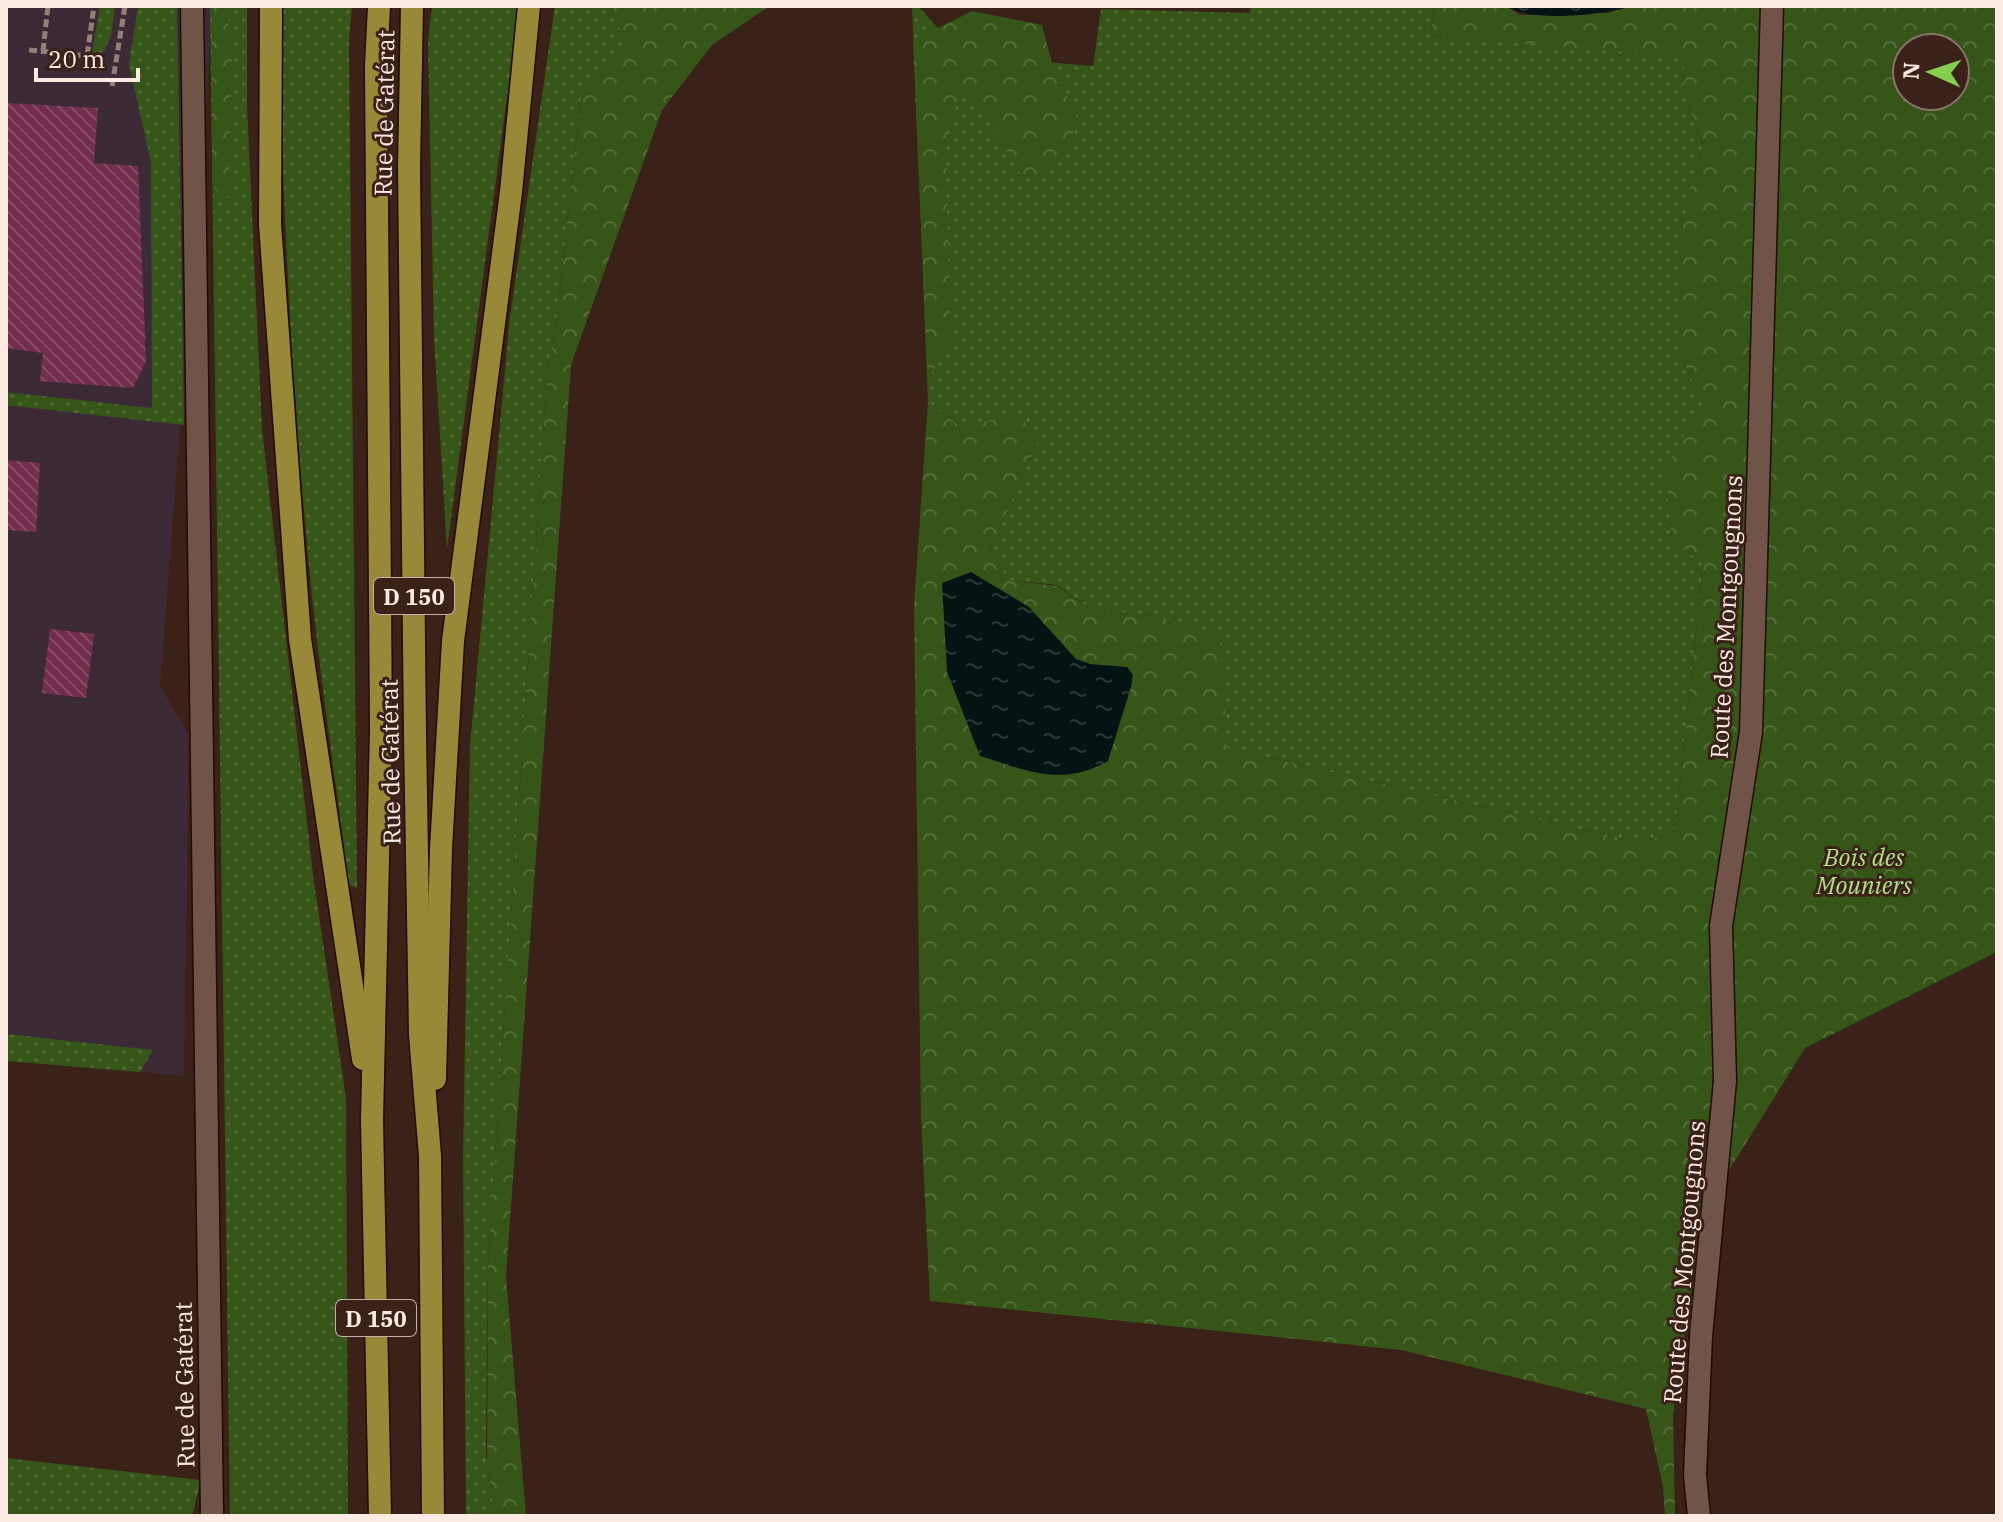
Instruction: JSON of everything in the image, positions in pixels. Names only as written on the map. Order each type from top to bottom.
[{"type":"main road","points":[[271,6],[270,224],[300,639],[372,1120]]},
{"type":"main road","name":"Rue de Gatérat","points":[[379,6],[376,67],[381,729],[372,1120],[380,1516]]},
{"type":"main road","name":"Rue de Gatérat","points":[[412,6],[409,167],[415,752],[420,1034],[430,1156],[433,1516]]},
{"type":"main road","points":[[430,1156],[453,641],[511,192],[529,6]]},
{"type":"street","name":"Rue de Gatérat","points":[[192,6],[212,1516]]},
{"type":"street","name":"Route des Montgougnons","points":[[1699,1516],[1695,1475],[1701,1336],[1725,1081],[1721,926],[1751,732],[1772,6]]},
{"type":"path","points":[[43,51],[48,6]]},
{"type":"path","points":[[29,50],[87,56],[94,6]]},
{"type":"path","points":[[112,86],[125,6]]},
{"type":"shaded area","points":[[6,6],[213,6],[184,425],[180,425],[160,686],[189,735],[184,1076],[6,1059]]},
{"type":"green space","points":[[100,6],[115,6],[111,36],[101,58],[91,60]]},
{"type":"green space","points":[[138,6],[177,6],[184,425],[6,405],[6,392],[152,408],[151,162],[129,64]]},
{"type":"green space","points":[[210,6],[247,6],[247,105],[262,429],[313,875],[346,1098],[348,1516],[230,1516]]},
{"type":"green space","points":[[212,6],[227,6],[232,51],[229,197],[217,194],[212,180]]},
{"type":"green space","points":[[280,6],[352,6],[349,41],[357,888],[349,885],[308,555],[285,212]]},
{"type":"green space","points":[[432,6],[519,6],[447,549],[434,338],[428,42]]},
{"type":"green space","points":[[555,6],[609,6],[628,45],[582,90],[555,332],[548,363],[488,1263],[486,1455],[495,1516],[466,1516],[463,1158],[470,745],[510,317]]},
{"type":"green space","points":[[609,6],[781,6],[768,7],[712,45],[662,110],[571,365],[506,1277],[526,1516],[495,1516],[487,1462],[488,1263],[548,363],[555,332],[582,90],[627,45]]},
{"type":"green space","points":[[912,6],[918,6],[962,55],[1093,66],[1101,9],[1250,13],[1251,6],[1434,6],[1431,36],[1685,56],[1684,92],[1703,146],[1682,229],[1682,357],[1702,404],[1665,469],[1672,540],[1703,563],[1675,831],[1641,843],[1227,748],[1152,616],[1091,609],[1057,585],[1008,580],[990,549],[1037,444],[964,429],[928,402]]},
{"type":"green space","name":"Bois des Mouniers","points":[[1434,6],[1506,6],[1520,15],[1608,13],[1632,6],[1997,6],[1997,952],[1805,1048],[1702,1214],[1673,1415],[1675,1516],[1665,1516],[1663,1487],[1646,1409],[1401,1350],[930,1301],[921,1118],[914,605],[928,402],[964,429],[1018,411],[1037,444],[990,549],[1008,580],[1057,586],[1091,609],[1152,616],[1220,636],[1227,748],[1641,843],[1675,831],[1703,563],[1672,540],[1665,469],[1702,404],[1682,357],[1682,229],[1703,146],[1684,92],[1685,57],[1431,36]]},
{"type":"green space","points":[[972,11],[1042,25],[1052,63],[1079,122],[1055,168],[1023,177],[986,119],[962,92],[948,127],[946,171],[951,338],[928,381],[913,41]]},
{"type":"green space","points":[[6,1034],[153,1050],[140,1072],[6,1061]]},
{"type":"green space","points":[[6,1458],[201,1480],[192,1516],[6,1516]]},
{"type":"water","points":[[1506,6],[1632,6],[1603,12],[1549,16]]},
{"type":"water","points":[[971,572],[1029,607],[1076,659],[1090,664],[1127,667],[1133,675],[1108,761],[1091,769],[1060,775],[1029,771],[980,756],[947,672],[942,583]]},
{"type":"building","points":[[6,103],[98,108],[94,163],[138,166],[146,361],[133,388],[40,381],[43,353],[6,348]]},
{"type":"building","points":[[6,460],[40,463],[36,532],[6,530]]},
{"type":"building","points":[[50,629],[94,634],[86,698],[42,693]]}]
